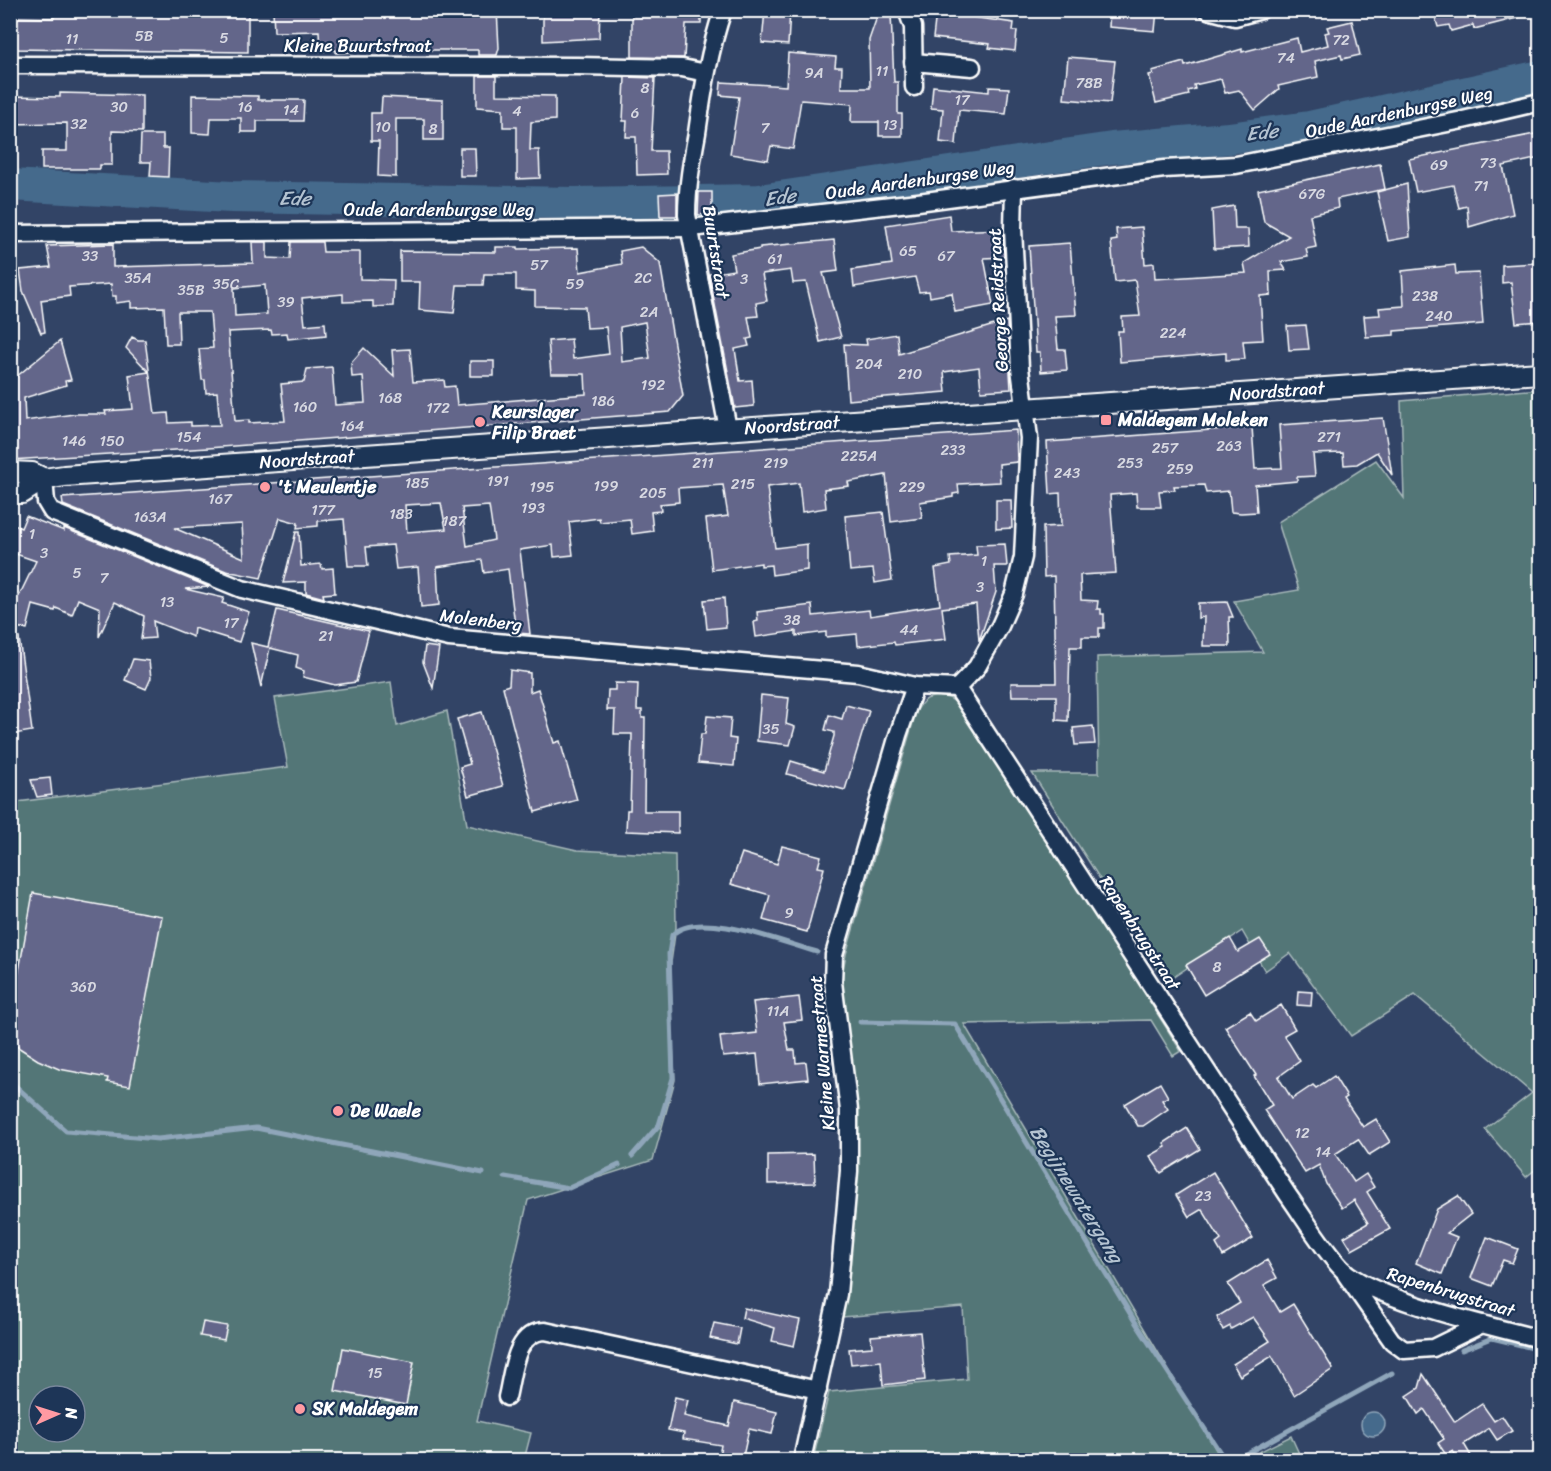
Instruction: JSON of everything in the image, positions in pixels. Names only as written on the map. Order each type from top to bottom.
[{"type":"street","name":"Buurtstraat","points":[[723,10],[711,46],[687,193],[689,222],[728,429]]},
{"type":"street","points":[[907,10],[913,27],[914,87]]},
{"type":"street","points":[[1208,10],[1234,17],[1261,10]]},
{"type":"street","points":[[913,62],[972,67]]},
{"type":"street","name":"Kleine Buurtstraat","points":[[10,65],[453,65],[682,69],[706,73]]},
{"type":"street","name":"Oude Aardenburgse Weg","points":[[10,234],[689,222],[918,202],[1164,169],[1236,165],[1463,120],[1540,102]]},
{"type":"street","name":"George Reidstraat","points":[[1014,188],[1012,229],[1024,410]]},
{"type":"street","name":"Noordstraat","points":[[10,493],[22,493],[44,479],[1540,373]]},
{"type":"street","points":[[957,688],[976,667],[1000,626],[1014,594],[1023,557],[1029,438],[1024,410]]},
{"type":"street","name":"Noordstraat","points":[[10,472],[32,473],[44,479]]},
{"type":"street","name":"Molenberg","points":[[44,479],[46,502],[52,512],[242,589],[448,638],[858,673],[915,686],[957,688]]},
{"type":"street","name":"Kleine Warmestraat","points":[[802,1461],[838,1294],[849,1171],[849,1110],[833,982],[834,955],[898,735],[915,686]]},
{"type":"street","name":"Rapenbrugstraat","points":[[957,688],[1288,1195],[1341,1267],[1361,1283],[1374,1289],[1482,1324],[1540,1339]]},
{"type":"street","points":[[1341,1267],[1367,1308],[1392,1341],[1404,1350],[1433,1348],[1482,1324]]},
{"type":"street","points":[[507,1397],[519,1347],[528,1335],[535,1331],[545,1330],[818,1390]]},
{"type":"green space","points":[[1540,389],[1540,1166],[1526,1177],[1485,1129],[1532,1093],[1415,995],[1351,1036],[1290,953],[1265,971],[1242,931],[1166,982],[1032,773],[1099,773],[1097,657],[1263,652],[1234,601],[1299,590],[1278,522],[1376,460],[1404,498],[1401,401]]},
{"type":"green space","name":"De Waele","points":[[391,682],[397,726],[447,711],[467,825],[577,850],[675,855],[676,927],[669,977],[675,1080],[653,1160],[528,1200],[477,1421],[531,1433],[524,1460],[11,1460],[10,803],[288,767],[275,698]]},
{"type":"green space","points":[[939,696],[949,698],[958,704],[1181,1051],[1173,1056],[1151,1020],[964,1024],[1222,1460],[813,1460],[829,1392],[967,1379],[963,1307],[842,1317],[855,1211],[857,1125],[850,1045],[842,1004],[841,981],[846,954],[916,712],[925,700]]},
{"type":"green space","points":[[1291,1436],[1302,1460],[1243,1460]]},
{"type":"water","points":[[1373,1412],[1381,1416],[1385,1424],[1381,1432],[1373,1436],[1365,1432],[1361,1424],[1365,1416]]},
{"type":"building","points":[[54,10],[248,10],[248,52],[10,49],[10,17],[54,18]]},
{"type":"building","points":[[273,10],[441,10],[441,19],[478,17],[478,10],[497,10],[499,48],[497,55],[478,55],[478,50],[423,50],[423,46],[354,48],[354,52],[336,53],[336,50],[320,51],[319,31],[274,32]]},
{"type":"building","points":[[543,10],[600,10],[599,38],[543,41]]},
{"type":"building","points":[[678,10],[701,10],[701,24],[686,24],[684,58],[632,57],[632,15],[673,14]]},
{"type":"building","points":[[765,10],[790,10],[788,45],[762,43]]},
{"type":"building","points":[[1110,10],[1157,10],[1155,31],[1109,27]]},
{"type":"building","points":[[1433,10],[1529,10],[1529,15],[1474,29],[1473,25],[1451,31],[1449,25],[1438,27]]},
{"type":"building","points":[[936,12],[1014,23],[1013,31],[1017,31],[1015,51],[989,48],[990,44],[933,38]]},
{"type":"building","points":[[878,14],[891,14],[894,82],[898,82],[898,114],[902,114],[902,136],[879,136],[879,122],[851,122],[852,104],[801,100],[793,149],[771,146],[768,160],[730,154],[739,97],[720,95],[721,82],[786,86],[788,53],[836,57],[835,67],[842,67],[841,88],[870,88],[869,40]]},
{"type":"building","points":[[1352,21],[1360,55],[1342,59],[1341,55],[1315,61],[1318,77],[1278,86],[1279,89],[1255,110],[1239,90],[1225,93],[1221,79],[1194,85],[1195,89],[1188,91],[1189,95],[1156,103],[1149,75],[1153,74],[1152,71],[1184,62],[1185,66],[1242,49],[1242,52],[1297,38],[1300,52],[1328,45],[1325,33],[1329,32],[1327,27]]},
{"type":"building","points":[[1068,57],[1115,61],[1110,103],[1064,99]]},
{"type":"building","points":[[477,76],[496,76],[496,95],[555,96],[555,120],[531,122],[530,150],[539,150],[540,178],[517,179],[517,127],[503,127],[503,109],[477,107]]},
{"type":"building","points":[[625,77],[655,78],[651,151],[666,151],[667,174],[637,175],[636,137],[626,137],[627,121],[623,121]]},
{"type":"building","points":[[933,86],[989,92],[989,87],[1009,88],[1006,114],[959,110],[956,144],[940,142],[943,109],[931,108]]},
{"type":"building","points":[[60,93],[142,95],[142,132],[112,131],[112,165],[100,165],[100,169],[42,169],[42,151],[67,151],[67,123],[10,124],[10,96],[60,97]]},
{"type":"building","points":[[192,95],[258,96],[258,100],[304,100],[303,121],[257,121],[257,132],[241,132],[241,118],[211,118],[210,134],[192,133]]},
{"type":"building","points":[[382,97],[443,100],[443,140],[424,140],[424,119],[396,119],[396,177],[378,176],[379,141],[371,141],[371,113],[381,113]]},
{"type":"building","points":[[1540,133],[1540,158],[1503,166],[1513,214],[1469,227],[1467,206],[1459,208],[1453,185],[1416,192],[1409,159]]},
{"type":"building","points":[[141,135],[163,135],[163,148],[169,148],[168,177],[150,176],[151,162],[140,162]]},
{"type":"building","points":[[460,148],[475,148],[476,176],[460,176]]},
{"type":"building","points":[[1380,164],[1385,189],[1337,199],[1338,208],[1310,215],[1316,247],[1306,249],[1308,257],[1281,262],[1286,270],[1270,271],[1271,295],[1260,296],[1263,340],[1243,341],[1245,359],[1226,360],[1226,353],[1120,362],[1118,331],[1123,331],[1122,317],[1140,316],[1135,280],[1115,282],[1111,241],[1117,240],[1116,229],[1142,227],[1145,264],[1154,263],[1155,279],[1246,273],[1244,263],[1289,236],[1264,222],[1258,190]]},
{"type":"building","points":[[1407,184],[1410,237],[1388,241],[1377,192]]},
{"type":"building","points":[[699,192],[712,192],[712,214],[698,215]]},
{"type":"building","points":[[677,193],[677,216],[660,216],[659,194]]},
{"type":"building","points":[[1234,206],[1235,229],[1248,229],[1249,247],[1214,249],[1212,210]]},
{"type":"building","points":[[949,215],[951,231],[1002,229],[1004,257],[984,258],[993,305],[955,312],[952,293],[930,297],[929,291],[919,292],[915,277],[854,287],[852,270],[892,264],[886,225]]},
{"type":"building","points":[[834,240],[838,271],[823,273],[841,337],[820,342],[806,282],[793,283],[791,270],[762,274],[767,301],[756,303],[758,316],[748,317],[752,338],[747,339],[749,346],[735,349],[740,381],[752,380],[754,406],[735,408],[709,274],[734,270],[731,254],[760,249],[760,247]]},
{"type":"building","points":[[252,242],[267,242],[267,258],[290,259],[291,242],[322,242],[323,252],[360,252],[360,279],[394,280],[393,306],[373,307],[373,301],[343,302],[343,294],[302,298],[305,325],[325,323],[326,335],[288,339],[287,333],[272,334],[271,330],[228,332],[235,421],[249,420],[249,423],[285,421],[281,384],[304,382],[307,369],[332,367],[335,405],[365,403],[363,376],[352,377],[351,363],[364,348],[394,376],[392,350],[410,349],[413,382],[444,380],[445,387],[455,386],[457,405],[586,394],[585,374],[551,374],[548,341],[571,339],[573,359],[609,354],[606,327],[587,328],[585,307],[535,306],[535,291],[516,290],[516,274],[484,274],[483,285],[457,285],[454,313],[419,310],[420,282],[400,282],[400,251],[496,252],[496,247],[578,248],[580,272],[622,264],[620,251],[641,247],[660,263],[683,396],[670,412],[208,448],[10,460],[10,386],[16,377],[60,341],[71,380],[65,381],[66,385],[24,398],[25,421],[74,414],[106,414],[105,411],[133,409],[129,375],[149,372],[126,348],[132,337],[145,340],[155,414],[168,413],[169,423],[191,422],[191,426],[220,425],[217,392],[206,393],[205,380],[202,380],[199,349],[213,348],[210,312],[178,312],[179,344],[166,344],[164,307],[131,308],[131,301],[116,303],[116,296],[112,296],[111,284],[69,287],[70,296],[41,300],[45,332],[41,333],[23,291],[20,270],[51,267],[47,246],[113,244],[113,267],[253,263]],"holes":[[[265,285],[267,314],[235,316],[234,288]],[[645,322],[650,358],[622,362],[620,327]]]},
{"type":"building","points":[[1070,243],[1076,315],[1055,316],[1058,349],[1065,349],[1067,370],[1041,372],[1040,352],[1036,352],[1029,246]]},
{"type":"building","points":[[1536,263],[1540,321],[1516,323],[1511,282],[1502,283],[1502,265]]},
{"type":"building","points":[[1455,265],[1456,274],[1479,273],[1483,324],[1394,331],[1394,335],[1366,337],[1364,316],[1380,315],[1379,308],[1404,306],[1402,271]]},
{"type":"building","points":[[1007,321],[1011,389],[981,391],[979,367],[944,372],[946,392],[848,400],[844,344],[867,345],[866,339],[897,334],[899,354]]},
{"type":"building","points":[[1306,325],[1309,349],[1289,350],[1287,326]]},
{"type":"building","points":[[470,361],[494,361],[494,376],[470,376]]},
{"type":"building","points":[[1383,418],[1392,475],[1377,452],[1357,464],[1344,465],[1343,453],[1313,454],[1315,476],[1297,477],[1297,481],[1255,485],[1257,512],[1231,512],[1229,491],[1206,493],[1204,485],[1174,486],[1175,490],[1159,491],[1161,507],[1137,507],[1136,493],[1110,495],[1116,573],[1080,575],[1081,600],[1098,601],[1097,609],[1101,609],[1101,614],[1104,614],[1104,628],[1099,628],[1099,637],[1082,637],[1082,647],[1070,647],[1068,721],[1056,720],[1056,696],[1012,696],[1011,683],[1056,683],[1054,576],[1044,577],[1043,527],[1061,526],[1060,493],[1050,494],[1047,442],[1252,427],[1255,469],[1282,468],[1279,425]]},
{"type":"building","points":[[1016,430],[1017,462],[999,464],[1000,482],[958,484],[959,493],[953,494],[953,497],[920,502],[922,518],[891,522],[886,475],[848,482],[849,486],[824,489],[826,508],[802,512],[799,483],[767,487],[775,548],[807,544],[807,570],[772,575],[771,565],[761,566],[761,563],[712,570],[706,519],[728,516],[723,485],[678,488],[679,502],[660,504],[661,511],[651,512],[653,531],[632,534],[630,519],[600,522],[599,518],[569,522],[573,555],[554,557],[553,545],[520,550],[530,634],[516,633],[508,569],[484,573],[482,560],[437,567],[439,605],[421,607],[418,567],[396,569],[393,545],[366,547],[368,566],[348,566],[344,519],[318,521],[318,526],[297,528],[298,523],[280,518],[261,578],[226,571],[63,505],[62,498]],"holes":[[[441,503],[446,529],[407,532],[405,505]],[[489,506],[494,540],[467,546],[462,508]],[[242,524],[244,558],[174,528]]]},
{"type":"building","points":[[996,500],[1011,500],[1012,528],[996,529]]},
{"type":"building","points":[[883,512],[892,580],[875,583],[873,569],[850,571],[845,516]]},
{"type":"building","points":[[26,516],[64,531],[64,528],[209,587],[185,589],[224,598],[222,603],[249,612],[239,642],[194,628],[193,637],[153,621],[155,638],[141,639],[144,616],[115,602],[99,637],[100,608],[78,599],[72,615],[56,608],[55,611],[33,605],[27,629],[10,625],[10,593],[19,596],[36,561],[10,552],[10,523],[21,528]]},
{"type":"building","points":[[296,532],[299,532],[301,566],[321,564],[322,569],[333,568],[335,593],[323,594],[324,598],[306,593],[306,582],[283,583]]},
{"type":"building","points":[[1005,544],[1007,566],[994,566],[996,592],[979,641],[976,604],[942,608],[946,639],[895,645],[894,642],[858,646],[857,634],[826,637],[826,632],[796,636],[796,631],[756,637],[754,622],[758,621],[757,612],[812,605],[813,616],[869,610],[870,616],[940,605],[935,568],[951,565],[950,557],[977,555],[976,545]]},
{"type":"building","points":[[724,598],[726,627],[707,629],[704,600]]},
{"type":"building","points":[[1227,602],[1233,617],[1229,617],[1230,646],[1203,646],[1204,617],[1198,618],[1198,603]]},
{"type":"building","points":[[277,610],[369,631],[356,682],[335,685],[303,677],[304,671],[296,668],[298,655],[270,648],[261,687],[251,643],[268,647]]},
{"type":"building","points":[[19,638],[32,731],[14,734],[10,717],[10,639]]},
{"type":"building","points":[[425,646],[439,648],[433,688],[423,662]]},
{"type":"building","points":[[133,659],[149,661],[151,678],[146,689],[125,680]]},
{"type":"building","points":[[510,670],[530,673],[530,692],[538,689],[554,743],[560,741],[577,800],[535,812],[503,687],[509,685]]},
{"type":"building","points":[[615,683],[638,684],[637,710],[642,710],[642,718],[645,718],[644,811],[678,811],[678,833],[626,831],[627,810],[630,810],[632,734],[614,734],[615,710],[607,710],[608,690],[615,690]]},
{"type":"building","points":[[761,695],[789,698],[786,724],[795,727],[790,745],[757,741]]},
{"type":"building","points":[[846,705],[869,711],[845,790],[787,774],[791,761],[824,771],[834,736],[834,732],[825,730],[829,715],[842,719]]},
{"type":"building","points":[[482,712],[503,786],[468,796],[460,767],[470,764],[457,719]]},
{"type":"building","points":[[707,716],[731,718],[729,738],[736,739],[734,766],[698,763],[701,734],[705,734]]},
{"type":"building","points":[[1093,726],[1095,744],[1075,745],[1073,728]]},
{"type":"building","points":[[50,778],[52,795],[37,797],[31,780]]},
{"type":"building","points":[[782,846],[821,856],[818,867],[824,868],[807,932],[763,920],[770,895],[731,884],[742,853],[777,864]]},
{"type":"building","points":[[33,893],[162,916],[130,1086],[107,1082],[108,1078],[59,1069],[38,1060],[10,1042],[10,1020]]},
{"type":"building","points":[[1230,938],[1238,952],[1260,939],[1270,954],[1204,995],[1186,965]]},
{"type":"building","points":[[1298,991],[1312,992],[1311,1006],[1297,1005]]},
{"type":"building","points":[[799,997],[802,1020],[784,1022],[789,1050],[795,1050],[796,1063],[806,1062],[808,1079],[760,1084],[757,1054],[723,1057],[720,1037],[757,1033],[753,1002]]},
{"type":"building","points":[[1281,1005],[1295,1029],[1284,1035],[1300,1061],[1278,1077],[1292,1099],[1313,1085],[1316,1088],[1334,1076],[1347,1097],[1344,1099],[1363,1127],[1376,1119],[1390,1142],[1369,1155],[1358,1139],[1335,1154],[1354,1182],[1366,1174],[1374,1187],[1367,1192],[1390,1229],[1352,1250],[1344,1237],[1368,1223],[1354,1200],[1342,1208],[1326,1184],[1319,1165],[1305,1173],[1264,1110],[1272,1105],[1225,1027],[1250,1012],[1256,1021]]},
{"type":"building","points":[[1160,1083],[1168,1097],[1162,1100],[1168,1109],[1143,1126],[1138,1126],[1125,1104]]},
{"type":"building","points":[[1187,1128],[1200,1149],[1161,1173],[1150,1156],[1166,1147],[1164,1143]]},
{"type":"building","points":[[814,1154],[815,1183],[768,1184],[768,1155]]},
{"type":"building","points":[[1213,1172],[1253,1238],[1223,1256],[1216,1244],[1221,1240],[1202,1209],[1189,1217],[1176,1195]]},
{"type":"building","points":[[1458,1196],[1471,1214],[1447,1233],[1457,1237],[1442,1274],[1416,1263],[1437,1209]]},
{"type":"building","points":[[1487,1237],[1518,1249],[1512,1263],[1503,1260],[1492,1286],[1471,1278]]},
{"type":"building","points":[[1267,1260],[1277,1278],[1264,1285],[1280,1312],[1293,1304],[1333,1369],[1294,1395],[1272,1356],[1240,1376],[1233,1364],[1270,1341],[1253,1317],[1231,1329],[1230,1326],[1223,1330],[1217,1317],[1240,1303],[1228,1284]]},
{"type":"building","points":[[744,1308],[800,1320],[794,1346],[772,1341],[775,1328],[742,1318]]},
{"type":"building","points":[[203,1322],[227,1326],[224,1340],[200,1336]]},
{"type":"building","points":[[714,1323],[740,1328],[737,1344],[710,1338]]},
{"type":"building","points":[[920,1332],[925,1380],[883,1385],[881,1361],[851,1364],[849,1349],[872,1347],[871,1336]]},
{"type":"building","points":[[343,1348],[414,1362],[406,1405],[335,1391]]},
{"type":"building","points":[[1423,1374],[1455,1422],[1482,1404],[1494,1421],[1502,1416],[1512,1431],[1497,1440],[1489,1428],[1464,1444],[1474,1461],[1459,1461],[1453,1451],[1446,1455],[1438,1443],[1444,1439],[1424,1409],[1418,1414],[1407,1396],[1419,1388]]},
{"type":"building","points":[[675,1397],[688,1400],[684,1416],[729,1426],[734,1402],[777,1412],[772,1434],[749,1429],[742,1461],[718,1461],[721,1445],[683,1439],[684,1433],[668,1430]]},
{"type":"waterway","name":"Ede","points":[[10,185],[232,197],[575,203],[759,200],[1112,148],[1229,138],[1309,127],[1540,76]]},
{"type":"waterway","name":"Begijnewatergang","points":[[632,1156],[659,1125],[673,1078],[669,954],[672,935],[684,928],[701,925],[721,926],[817,952]]},
{"type":"waterway","name":"Begijnewatergang","points":[[860,1022],[955,1024],[1134,1320],[1225,1460]]},
{"type":"waterway","name":"Begijnewatergang","points":[[10,1081],[66,1131],[158,1139],[256,1128],[483,1173]]},
{"type":"waterway","name":"Begijnewatergang","points":[[505,1177],[569,1188],[619,1165]]},
{"type":"waterway","name":"Begijnewatergang","points":[[1462,1350],[1492,1338],[1537,1349]]},
{"type":"waterway","name":"Begijnewatergang","points":[[1235,1460],[1392,1373]]},
{"type":"place","name":"Maldegem Moleken","points":[[1106,420]]},
{"type":"place","name":"Keurslager Filip Braet","points":[[480,422]]},
{"type":"place","name":"'t Meulentje","points":[[265,487]]},
{"type":"place","name":"De Waele","points":[[338,1111]]},
{"type":"place","name":"SK Maldegem","points":[[300,1409]]}]
